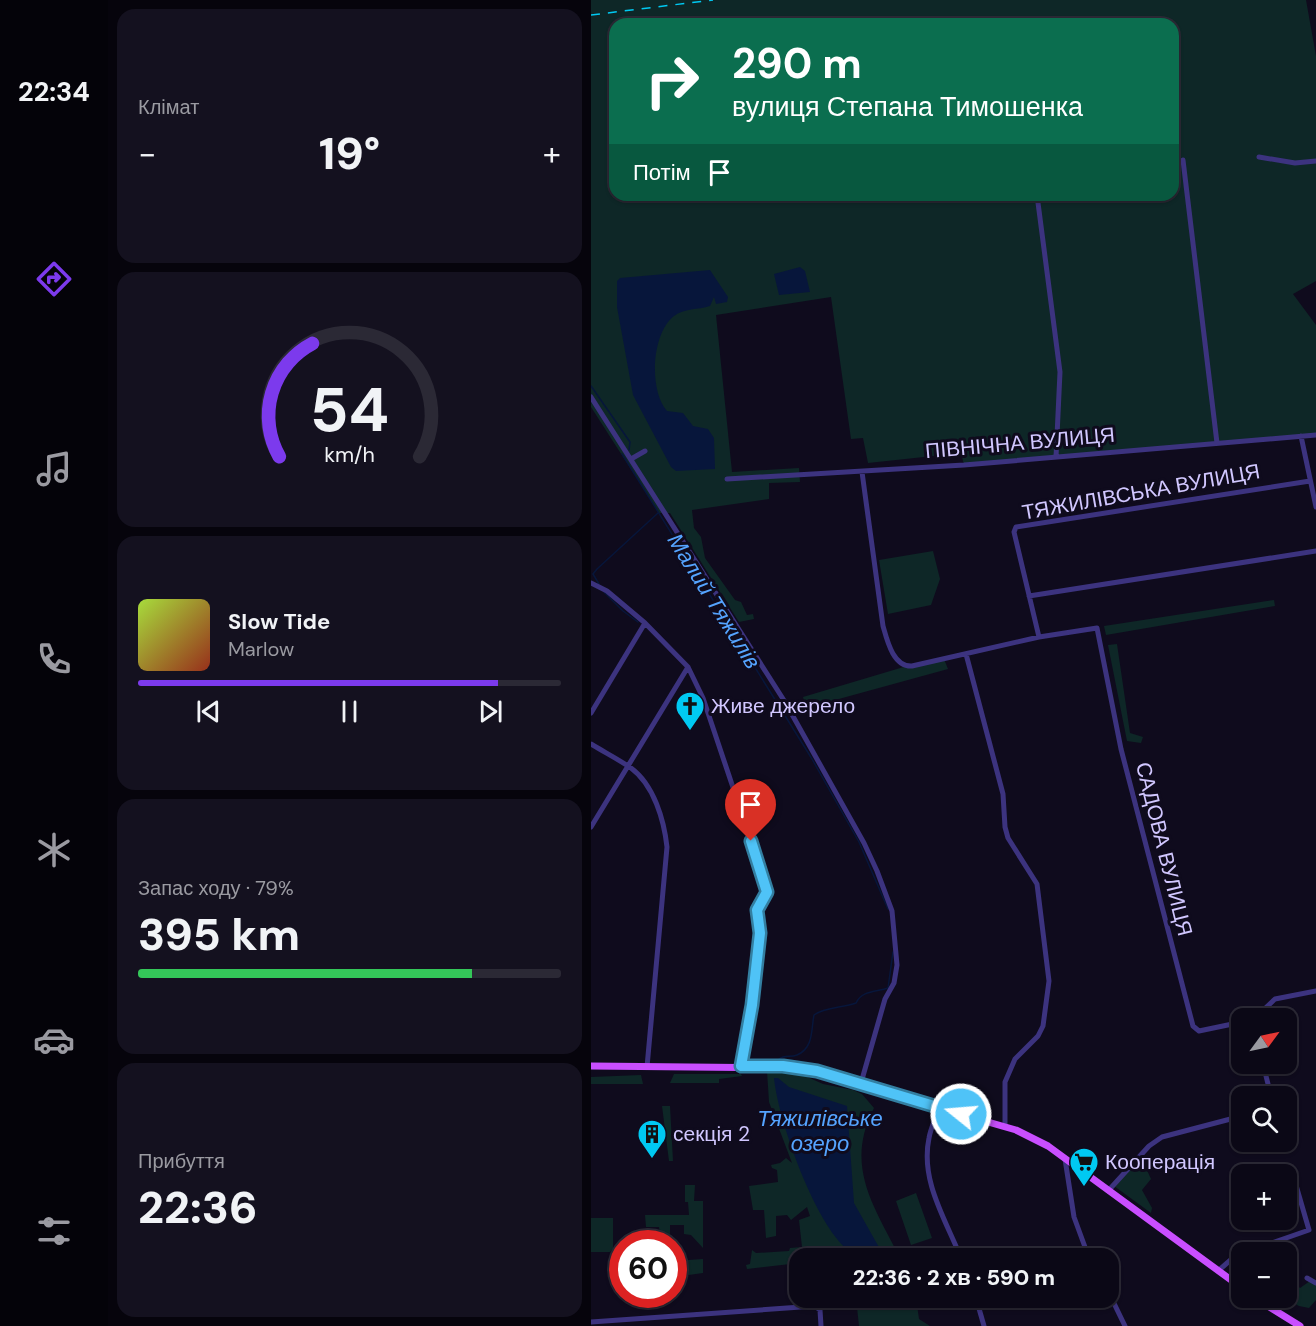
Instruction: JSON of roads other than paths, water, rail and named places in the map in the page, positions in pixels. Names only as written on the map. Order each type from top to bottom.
[{"type":"main road","points":[[591,1066],[799,1068],[861,1083],[1005,1127],[1032,1137],[1065,1159],[1231,1280]]},
{"type":"main road","points":[[1271,1308],[1300,1326]]},
{"type":"street","points":[[1259,157],[1295,163],[1316,160]]},
{"type":"street","points":[[1183,160],[1217,442]]},
{"type":"street","points":[[1038,201],[1060,372],[1056,457]]},
{"type":"street","points":[[591,397],[785,702],[867,850],[892,911],[898,951],[894,983],[885,999],[861,1083]]},
{"type":"street","name":"ПІВНІЧНА ВУЛИЦЯ","points":[[727,479],[862,472],[1316,435]]},
{"type":"street","points":[[1301,436],[1316,507]]},
{"type":"street","points":[[631,459],[645,451]]},
{"type":"street","points":[[862,472],[883,626],[895,655],[907,666],[1039,637]]},
{"type":"street","name":"ТЯЖИЛІВСЬКА ВУЛИЦЯ","points":[[1039,637],[1014,532],[1017,527],[1310,481]]},
{"type":"street","points":[[1029,596],[1316,551]]},
{"type":"street","points":[[591,585],[607,591],[645,623],[688,667],[703,698],[766,886],[766,896],[757,910],[760,933],[752,1005],[741,1066]]},
{"type":"street","points":[[591,713],[645,623]]},
{"type":"street","name":"САДОВА ВУЛИЦЯ","points":[[1039,637],[1097,628],[1121,749],[1193,1026],[1199,1031],[1231,1024]]},
{"type":"street","points":[[966,654],[1003,794],[1008,838],[1037,884],[1049,981],[1043,1026],[1038,1036],[1015,1059],[1005,1082],[1005,1127]]},
{"type":"street","points":[[591,827],[688,667]]},
{"type":"street","points":[[591,744],[629,767],[654,801],[664,825],[667,847],[647,1067]]},
{"type":"street","points":[[1266,1008],[1275,999],[1316,990]]},
{"type":"street","points":[[939,1107],[928,1140],[926,1161],[930,1185],[957,1248]]},
{"type":"street","points":[[1108,1191],[1149,1146],[1162,1137],[1231,1119]]},
{"type":"street","points":[[1065,1159],[1076,1227],[1085,1248]]},
{"type":"street","points":[[1275,1242],[1309,1230],[1297,1189]]},
{"type":"street","points":[[1218,1271],[1231,1260]]},
{"type":"street","points":[[1307,1278],[1316,1283]]},
{"type":"street","points":[[591,1322],[815,1306],[820,1310],[821,1326]]},
{"type":"street","points":[[979,1308],[984,1326]]},
{"type":"street","points":[[1116,1308],[1125,1326]]},
{"type":"water","points":[[800,267],[805,271],[810,292],[779,295],[774,274]]},
{"type":"water","points":[[710,270],[728,297],[727,302],[716,304],[714,297],[710,306],[678,313],[666,324],[657,349],[655,377],[661,402],[667,411],[683,413],[693,426],[708,429],[714,438],[715,469],[676,471],[671,467],[633,395],[617,307],[617,281],[620,278]]},
{"type":"water","name":"Тяжилівське озеро","points":[[774,1078],[778,1078],[789,1087],[847,1106],[854,1203],[879,1248],[846,1248],[823,1218],[790,1144]]},
{"type":"waterway","name":"Малий Тяжилів","points":[[591,386],[630,442],[629,450]]},
{"type":"waterway","name":"Малий Тяжилів","points":[[622,454],[812,759],[859,842],[888,909]]},
{"type":"waterway","points":[[599,584],[593,574],[597,569],[658,513]]},
{"type":"waterway","points":[[604,592],[638,622]]},
{"type":"waterway","name":"Малий Тяжилів","points":[[779,1059],[797,1055],[806,1048],[811,1038],[814,1015],[823,1010],[856,1003],[866,994],[888,988],[893,952]]},
{"type":"railway","points":[[591,15],[713,0]]},
{"type":"place","name":"Живе джерело","points":[[690,732]]},
{"type":"place","name":"секція 2","points":[[652,1160]]},
{"type":"place","name":"Кооперація","points":[[1084,1188]]}]
